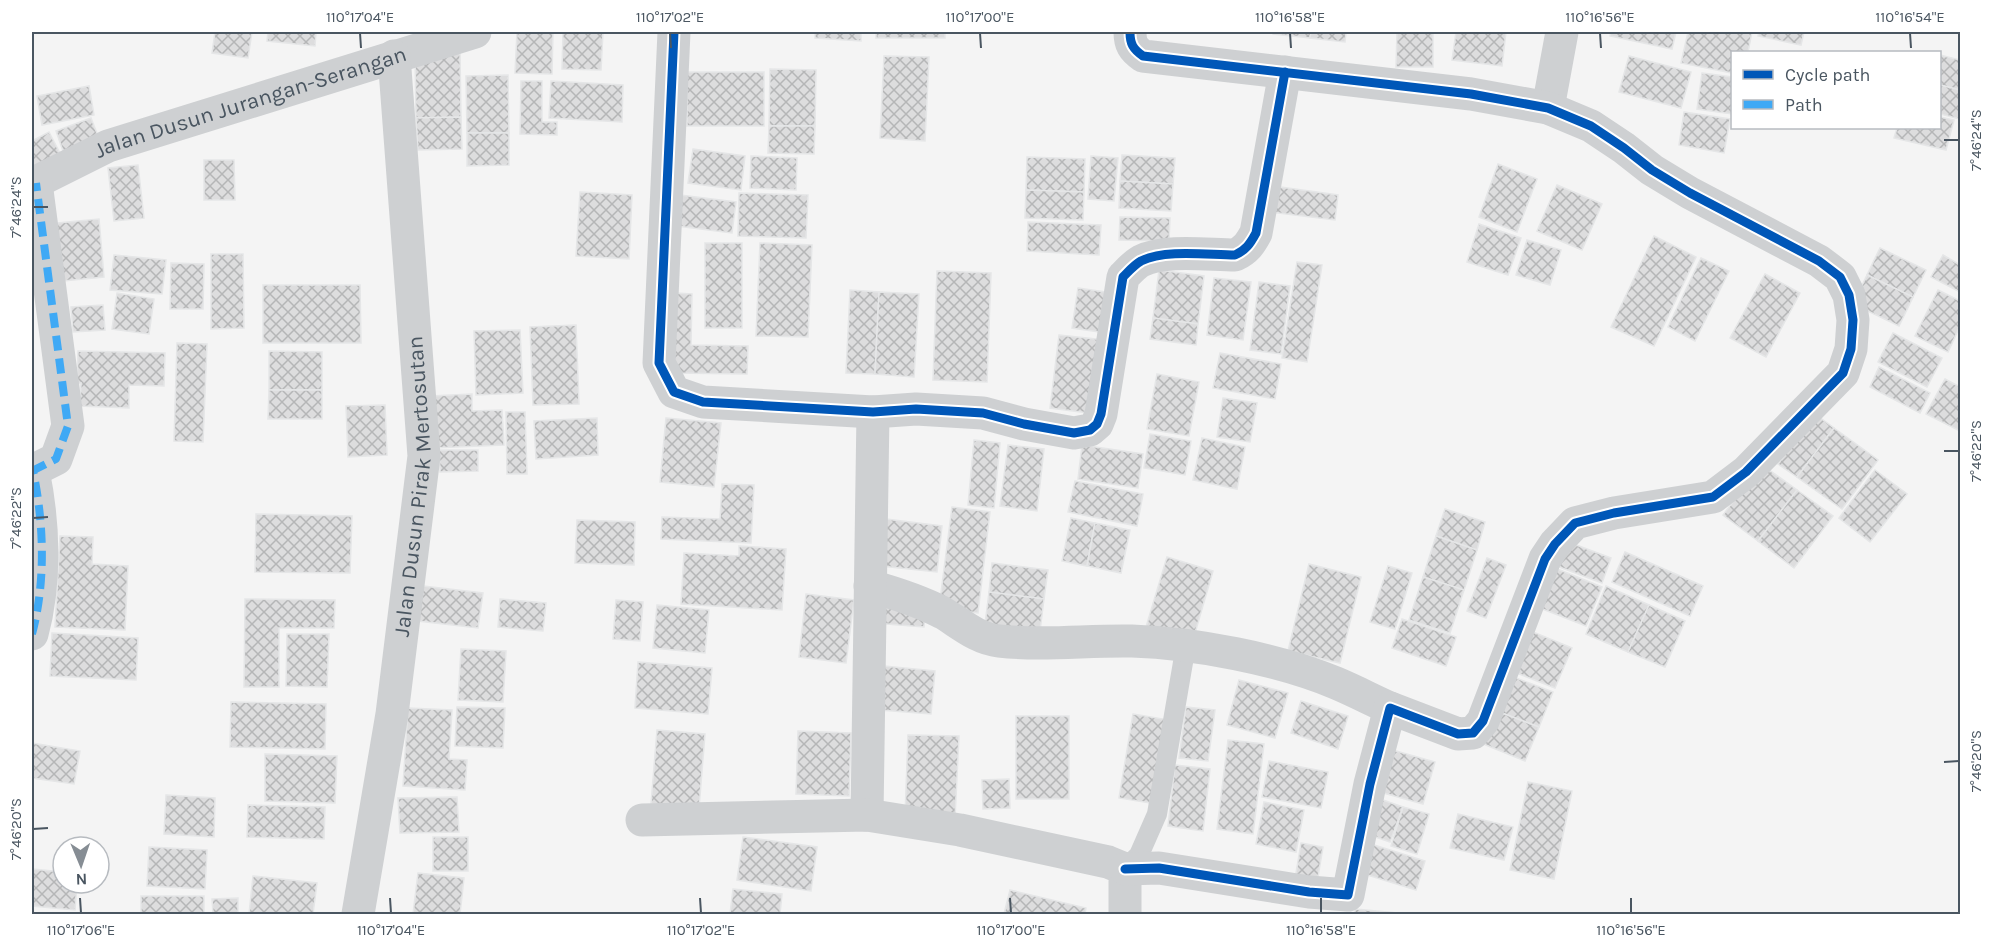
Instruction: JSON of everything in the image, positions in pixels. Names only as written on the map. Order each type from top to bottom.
[{"type":"street","name":"Jalan Dusun Jurangan-Serangan","points":[[34,184],[108,146],[476,32]]},
{"type":"street","points":[[674,32],[659,363],[674,392],[703,402],[873,412],[916,409],[983,413],[1024,424],[1074,433],[1090,430],[1097,424],[1101,414],[1124,277],[1132,267],[1143,260],[1170,254],[1235,255],[1243,252],[1250,245],[1256,233],[1285,72]]},
{"type":"street","points":[[870,586],[906,596],[942,613],[979,636],[999,641],[1131,641],[1186,645],[1291,668],[1335,683],[1390,708],[1458,734],[1473,733],[1483,721],[1545,559],[1555,543],[1575,523],[1614,513],[1713,497],[1746,472],[1843,373],[1851,349],[1853,321],[1849,296],[1840,277],[1819,261],[1690,193],[1652,170],[1591,126],[1548,108],[1471,94],[1143,56],[1134,50],[1130,41],[1130,32]]},
{"type":"street","points":[[1548,108],[1562,32]]},
{"type":"street","name":"Jalan Dusun Pirak Mertosutan","points":[[358,915],[392,714],[424,456],[394,56]]},
{"type":"street","points":[[32,634],[42,567],[39,501],[32,471],[56,459],[68,426],[34,184]]},
{"type":"street","points":[[867,815],[873,412]]},
{"type":"street","points":[[642,820],[867,815],[960,830],[1108,862],[1125,869],[1159,868],[1309,892],[1347,905],[1370,784],[1390,708]]},
{"type":"street","points":[[1125,869],[1125,915]]},
{"type":"lane","points":[[1125,869],[1139,855],[1157,814],[1186,645]]},
{"type":"building","points":[[215,32],[252,32],[248,58],[212,53]]},
{"type":"building","points":[[268,32],[316,32],[315,46],[267,41]]},
{"type":"building","points":[[517,32],[553,32],[552,74],[515,73]]},
{"type":"building","points":[[563,32],[603,32],[601,70],[562,69]]},
{"type":"building","points":[[815,32],[861,32],[861,41],[815,38]]},
{"type":"building","points":[[876,32],[945,32],[945,38],[876,38]]},
{"type":"building","points":[[1273,32],[1311,32],[1310,38],[1273,34]]},
{"type":"building","points":[[1311,32],[1346,32],[1345,42],[1310,38]]},
{"type":"building","points":[[1397,32],[1433,32],[1433,67],[1396,67]]},
{"type":"building","points":[[1456,32],[1506,32],[1502,66],[1452,60]]},
{"type":"building","points":[[1611,32],[1676,32],[1672,49],[1610,36]]},
{"type":"building","points":[[1688,32],[1752,32],[1748,51],[1731,51],[1731,73],[1681,63]]},
{"type":"building","points":[[1759,32],[1804,32],[1801,45],[1758,36]]},
{"type":"building","points":[[460,53],[461,117],[416,118],[415,54]]},
{"type":"building","points":[[1941,55],[1960,60],[1960,90],[1941,85]]},
{"type":"building","points":[[884,56],[929,57],[925,141],[880,138]]},
{"type":"building","points":[[1629,56],[1691,72],[1681,108],[1619,92]]},
{"type":"building","points":[[770,69],[816,70],[815,126],[769,126]]},
{"type":"building","points":[[687,72],[764,72],[764,126],[687,126]]},
{"type":"building","points":[[1702,73],[1731,77],[1731,114],[1697,109]]},
{"type":"building","points":[[508,75],[509,133],[467,133],[466,76]]},
{"type":"building","points":[[521,81],[542,81],[542,122],[557,122],[557,135],[520,134]]},
{"type":"building","points":[[551,81],[623,85],[622,122],[549,118]]},
{"type":"building","points":[[1941,85],[1960,90],[1960,119],[1941,114]]},
{"type":"building","points":[[89,86],[94,115],[42,125],[37,96]]},
{"type":"building","points":[[1684,112],[1730,119],[1724,153],[1679,145]]},
{"type":"building","points":[[461,117],[462,149],[418,150],[416,118]]},
{"type":"building","points":[[1941,117],[1954,120],[1946,150],[1894,138],[1897,129],[1941,129]]},
{"type":"building","points":[[91,118],[100,141],[64,154],[56,131]]},
{"type":"building","points":[[769,126],[815,126],[814,154],[768,153]]},
{"type":"building","points":[[49,132],[64,161],[32,178],[32,141]]},
{"type":"building","points":[[467,133],[509,133],[509,165],[467,166]]},
{"type":"building","points":[[693,149],[745,156],[741,190],[688,183]]},
{"type":"building","points":[[1122,155],[1175,158],[1173,184],[1120,181]]},
{"type":"building","points":[[751,156],[797,158],[796,190],[750,188]]},
{"type":"building","points":[[1091,156],[1118,158],[1114,201],[1088,199]]},
{"type":"building","points":[[1027,157],[1085,159],[1084,192],[1026,190]]},
{"type":"building","points":[[204,160],[234,160],[235,200],[204,200]]},
{"type":"building","points":[[1498,164],[1537,179],[1517,232],[1479,217]]},
{"type":"building","points":[[138,165],[144,218],[114,221],[108,168]]},
{"type":"building","points":[[1120,181],[1173,184],[1171,211],[1119,208]]},
{"type":"building","points":[[1557,185],[1602,204],[1582,250],[1537,231]]},
{"type":"building","points":[[1273,186],[1338,195],[1335,220],[1270,212]]},
{"type":"building","points":[[1026,190],[1084,192],[1083,220],[1025,218]]},
{"type":"building","points":[[580,192],[632,195],[629,259],[576,256]]},
{"type":"building","points":[[739,193],[808,195],[806,238],[738,236]]},
{"type":"building","points":[[672,194],[736,202],[732,233],[669,225]]},
{"type":"building","points":[[1120,217],[1170,218],[1169,241],[1119,240]]},
{"type":"building","points":[[99,219],[104,277],[53,282],[47,224]]},
{"type":"building","points":[[1028,222],[1101,225],[1099,255],[1027,251]]},
{"type":"building","points":[[1479,224],[1521,238],[1508,275],[1467,262]]},
{"type":"building","points":[[1654,236],[1696,257],[1654,346],[1611,327]]},
{"type":"building","points":[[1527,240],[1561,250],[1550,285],[1516,275]]},
{"type":"building","points":[[705,243],[742,243],[742,328],[705,328]]},
{"type":"building","points":[[760,243],[812,245],[808,337],[756,336]]},
{"type":"building","points":[[1880,248],[1926,270],[1913,297],[1867,275]]},
{"type":"building","points":[[211,254],[243,254],[244,328],[211,329]]},
{"type":"building","points":[[114,255],[166,260],[162,294],[110,290]]},
{"type":"building","points":[[1943,255],[1960,265],[1960,292],[1931,277]]},
{"type":"building","points":[[1701,258],[1729,271],[1695,341],[1668,327]]},
{"type":"building","points":[[1297,262],[1322,265],[1307,362],[1282,358]]},
{"type":"building","points":[[171,263],[204,264],[203,309],[170,309]]},
{"type":"building","points":[[1159,270],[1204,276],[1198,324],[1153,318]]},
{"type":"building","points":[[937,271],[991,273],[987,382],[933,380]]},
{"type":"building","points":[[1765,274],[1800,293],[1766,357],[1730,338]]},
{"type":"building","points":[[1867,275],[1913,297],[1899,326],[1853,304]]},
{"type":"building","points":[[1214,278],[1251,282],[1243,340],[1207,335]]},
{"type":"building","points":[[1259,282],[1290,286],[1281,354],[1250,350]]},
{"type":"building","points":[[263,285],[360,285],[361,343],[263,343]]},
{"type":"building","points":[[1078,288],[1112,293],[1106,333],[1072,328]]},
{"type":"building","points":[[850,290],[879,292],[875,374],[846,373]]},
{"type":"building","points":[[1938,290],[1960,301],[1960,326],[1948,352],[1915,336]]},
{"type":"building","points":[[879,292],[919,294],[914,377],[875,374]]},
{"type":"building","points":[[117,293],[154,299],[149,334],[112,329]]},
{"type":"building","points":[[675,293],[692,294],[691,345],[748,346],[747,374],[674,373]]},
{"type":"building","points":[[103,305],[105,330],[73,332],[71,307]]},
{"type":"building","points":[[1153,318],[1198,324],[1196,345],[1150,339]]},
{"type":"building","points":[[576,325],[579,404],[533,405],[530,327]]},
{"type":"building","points":[[520,330],[523,393],[476,395],[474,331]]},
{"type":"building","points":[[1893,333],[1942,358],[1927,387],[1878,362]]},
{"type":"building","points":[[1059,335],[1105,340],[1096,414],[1050,408]]},
{"type":"building","points":[[177,343],[207,344],[203,442],[174,441]]},
{"type":"building","points":[[78,351],[165,353],[164,386],[129,385],[129,408],[80,406],[81,383],[77,384]]},
{"type":"building","points":[[269,351],[322,352],[322,390],[269,390]]},
{"type":"building","points":[[1220,353],[1281,364],[1275,399],[1213,388]]},
{"type":"building","points":[[1879,367],[1930,393],[1920,413],[1870,387]]},
{"type":"building","points":[[1157,374],[1199,382],[1189,436],[1147,429]]},
{"type":"building","points":[[1945,379],[1960,387],[1960,431],[1926,414]]},
{"type":"building","points":[[269,390],[322,390],[322,419],[268,419]]},
{"type":"building","points":[[472,394],[472,411],[502,410],[504,445],[432,448],[430,396]]},
{"type":"building","points":[[1223,398],[1257,403],[1250,442],[1217,437]]},
{"type":"building","points":[[385,405],[387,455],[348,457],[346,406]]},
{"type":"building","points":[[506,412],[525,412],[527,474],[507,474]]},
{"type":"building","points":[[1815,414],[1834,428],[1797,477],[1778,464]]},
{"type":"building","points":[[597,418],[598,455],[536,459],[534,421]]},
{"type":"building","points":[[666,418],[721,423],[714,487],[660,482]]},
{"type":"building","points":[[1834,428],[1878,460],[1842,509],[1797,477]]},
{"type":"building","points":[[1150,434],[1191,441],[1185,475],[1144,468]]},
{"type":"building","points":[[1202,438],[1245,447],[1237,489],[1193,480]]},
{"type":"building","points":[[974,440],[1000,443],[994,508],[968,505]]},
{"type":"building","points":[[1008,445],[1044,449],[1037,511],[1000,506]]},
{"type":"building","points":[[1082,445],[1143,454],[1138,488],[1078,479]]},
{"type":"building","points":[[439,450],[478,450],[478,471],[440,472]]},
{"type":"building","points":[[1761,464],[1797,490],[1758,541],[1723,515]]},
{"type":"building","points":[[1875,470],[1907,494],[1870,542],[1839,518]]},
{"type":"building","points":[[1075,481],[1143,494],[1137,526],[1068,512]]},
{"type":"building","points":[[722,484],[754,485],[751,543],[661,539],[662,517],[720,519]]},
{"type":"building","points":[[1797,490],[1833,516],[1794,568],[1758,541]]},
{"type":"building","points":[[952,507],[990,512],[978,613],[939,608]]},
{"type":"building","points":[[1445,509],[1485,522],[1477,550],[1436,536]]},
{"type":"building","points":[[256,514],[352,516],[350,573],[255,572]]},
{"type":"building","points":[[1071,518],[1095,523],[1087,566],[1062,561]]},
{"type":"building","points":[[886,519],[942,526],[937,572],[881,566]]},
{"type":"building","points":[[577,520],[635,522],[634,565],[575,563]]},
{"type":"building","points":[[1095,523],[1130,530],[1121,573],[1087,566]]},
{"type":"building","points":[[60,536],[93,537],[92,564],[128,566],[125,630],[55,627]]},
{"type":"building","points":[[1436,536],[1477,550],[1464,590],[1423,577]]},
{"type":"building","points":[[1563,540],[1611,558],[1602,583],[1554,565]]},
{"type":"building","points":[[739,546],[786,549],[782,610],[681,604],[684,553],[739,556]]},
{"type":"building","points":[[1625,552],[1703,586],[1690,616],[1612,582]]},
{"type":"building","points":[[1167,557],[1213,571],[1193,640],[1146,627]]},
{"type":"building","points":[[1487,558],[1506,565],[1486,618],[1467,611]]},
{"type":"building","points":[[992,563],[1048,570],[1044,599],[989,592]]},
{"type":"building","points":[[1309,564],[1361,577],[1340,663],[1288,651]]},
{"type":"building","points":[[1388,566],[1412,573],[1395,629],[1370,622]]},
{"type":"building","points":[[1555,568],[1602,587],[1586,626],[1540,608]]},
{"type":"building","points":[[1423,577],[1464,590],[1450,633],[1409,620]]},
{"type":"building","points":[[423,586],[483,593],[478,628],[418,621]]},
{"type":"building","points":[[1606,586],[1649,605],[1628,652],[1586,634]]},
{"type":"building","points":[[989,592],[1044,599],[1039,639],[984,632]]},
{"type":"building","points":[[806,594],[854,600],[846,663],[799,657]]},
{"type":"building","points":[[245,599],[335,600],[334,628],[279,628],[279,687],[244,687]]},
{"type":"building","points":[[500,599],[546,603],[543,631],[498,627]]},
{"type":"building","points":[[616,600],[643,602],[640,641],[613,639]]},
{"type":"building","points":[[875,604],[925,606],[924,627],[874,623]]},
{"type":"building","points":[[657,605],[709,610],[705,653],[653,648]]},
{"type":"building","points":[[1649,605],[1685,621],[1665,667],[1628,652]]},
{"type":"building","points":[[1402,619],[1456,637],[1446,666],[1392,648]]},
{"type":"building","points":[[1521,627],[1572,648],[1555,688],[1504,668]]},
{"type":"building","points":[[52,633],[138,638],[136,680],[50,676]]},
{"type":"building","points":[[287,634],[329,634],[327,687],[286,686]]},
{"type":"building","points":[[461,649],[506,651],[503,702],[458,700]]},
{"type":"building","points":[[638,662],[712,668],[708,714],[635,708]]},
{"type":"building","points":[[884,666],[935,671],[931,714],[880,710]]},
{"type":"building","points":[[1508,675],[1553,692],[1539,727],[1494,710]]},
{"type":"building","points":[[1239,680],[1288,693],[1275,738],[1227,725]]},
{"type":"building","points":[[1301,701],[1348,716],[1338,749],[1291,733]]},
{"type":"building","points":[[231,702],[326,704],[325,749],[230,747]]},
{"type":"building","points":[[457,707],[505,708],[503,748],[455,746]]},
{"type":"building","points":[[1186,707],[1215,710],[1208,761],[1179,758]]},
{"type":"building","points":[[408,708],[452,710],[449,759],[467,760],[465,790],[403,786]]},
{"type":"building","points":[[1494,710],[1539,727],[1525,761],[1481,743]]},
{"type":"building","points":[[1133,714],[1169,720],[1156,804],[1119,798]]},
{"type":"building","points":[[1016,716],[1069,716],[1069,799],[1016,799]]},
{"type":"building","points":[[657,730],[705,734],[699,808],[651,804]]},
{"type":"building","points":[[798,731],[851,733],[849,796],[796,794]]},
{"type":"building","points":[[908,735],[959,736],[955,818],[905,816]]},
{"type":"building","points":[[1228,740],[1264,744],[1253,834],[1217,829]]},
{"type":"building","points":[[32,743],[80,751],[74,784],[32,778]]},
{"type":"building","points":[[1382,747],[1435,762],[1423,804],[1369,789]]},
{"type":"building","points":[[265,754],[337,756],[335,803],[265,801]]},
{"type":"building","points":[[1269,761],[1328,772],[1321,808],[1262,797]]},
{"type":"building","points":[[1175,765],[1210,769],[1203,831],[1168,826]]},
{"type":"building","points":[[1009,779],[1010,808],[983,809],[982,780]]},
{"type":"building","points":[[1528,782],[1572,791],[1554,879],[1510,870]]},
{"type":"building","points":[[166,795],[215,798],[214,837],[164,834]]},
{"type":"building","points":[[457,797],[459,832],[400,833],[398,798]]},
{"type":"building","points":[[1380,799],[1403,807],[1390,842],[1367,834]]},
{"type":"building","points":[[1264,802],[1304,810],[1296,852],[1256,844]]},
{"type":"building","points":[[248,805],[325,807],[324,839],[247,837]]},
{"type":"building","points":[[1403,807],[1429,814],[1417,854],[1391,846]]},
{"type":"building","points":[[1458,814],[1513,827],[1504,860],[1450,848]]},
{"type":"building","points":[[433,837],[468,837],[468,871],[433,871]]},
{"type":"building","points":[[743,837],[817,847],[811,891],[737,880]]},
{"type":"building","points":[[1301,843],[1323,847],[1317,883],[1295,879]]},
{"type":"building","points":[[1371,844],[1425,861],[1416,890],[1361,873]]},
{"type":"building","points":[[149,847],[207,850],[205,889],[147,886]]},
{"type":"building","points":[[32,869],[51,871],[51,895],[76,895],[75,910],[32,906]]},
{"type":"building","points":[[418,873],[464,878],[460,914],[413,914]]},
{"type":"building","points":[[253,876],[317,883],[313,914],[249,914]]},
{"type":"building","points":[[733,889],[782,894],[780,914],[730,914]]},
{"type":"building","points":[[1010,890],[1086,908],[1085,914],[1004,914]]},
{"type":"building","points":[[141,896],[204,896],[204,914],[141,914]]},
{"type":"building","points":[[238,898],[238,914],[213,914],[212,899]]},
{"type":"building","points":[[1355,909],[1409,914],[1355,914]]},
{"type":"marked path","points":[[32,471],[56,459],[68,426],[36,183]]},
{"type":"marked path","points":[[32,634],[40,594],[42,552],[33,471]]},
{"type":"cycle path","points":[[674,32],[659,363],[674,392],[703,402],[873,412],[916,409],[983,413],[1024,424],[1074,433],[1090,430],[1097,424],[1101,414],[1123,277],[1134,266],[1151,257],[1187,254],[1235,255],[1245,249],[1254,237],[1285,72]]},
{"type":"cycle path","points":[[1125,869],[1159,868],[1309,892],[1348,895],[1370,784],[1390,708],[1458,734],[1473,733],[1483,721],[1545,559],[1555,544],[1575,523],[1614,513],[1713,497],[1746,472],[1843,373],[1851,349],[1853,320],[1849,295],[1840,277],[1819,261],[1690,193],[1652,170],[1591,126],[1548,108],[1471,94],[1143,56],[1133,46],[1130,32]]}]
